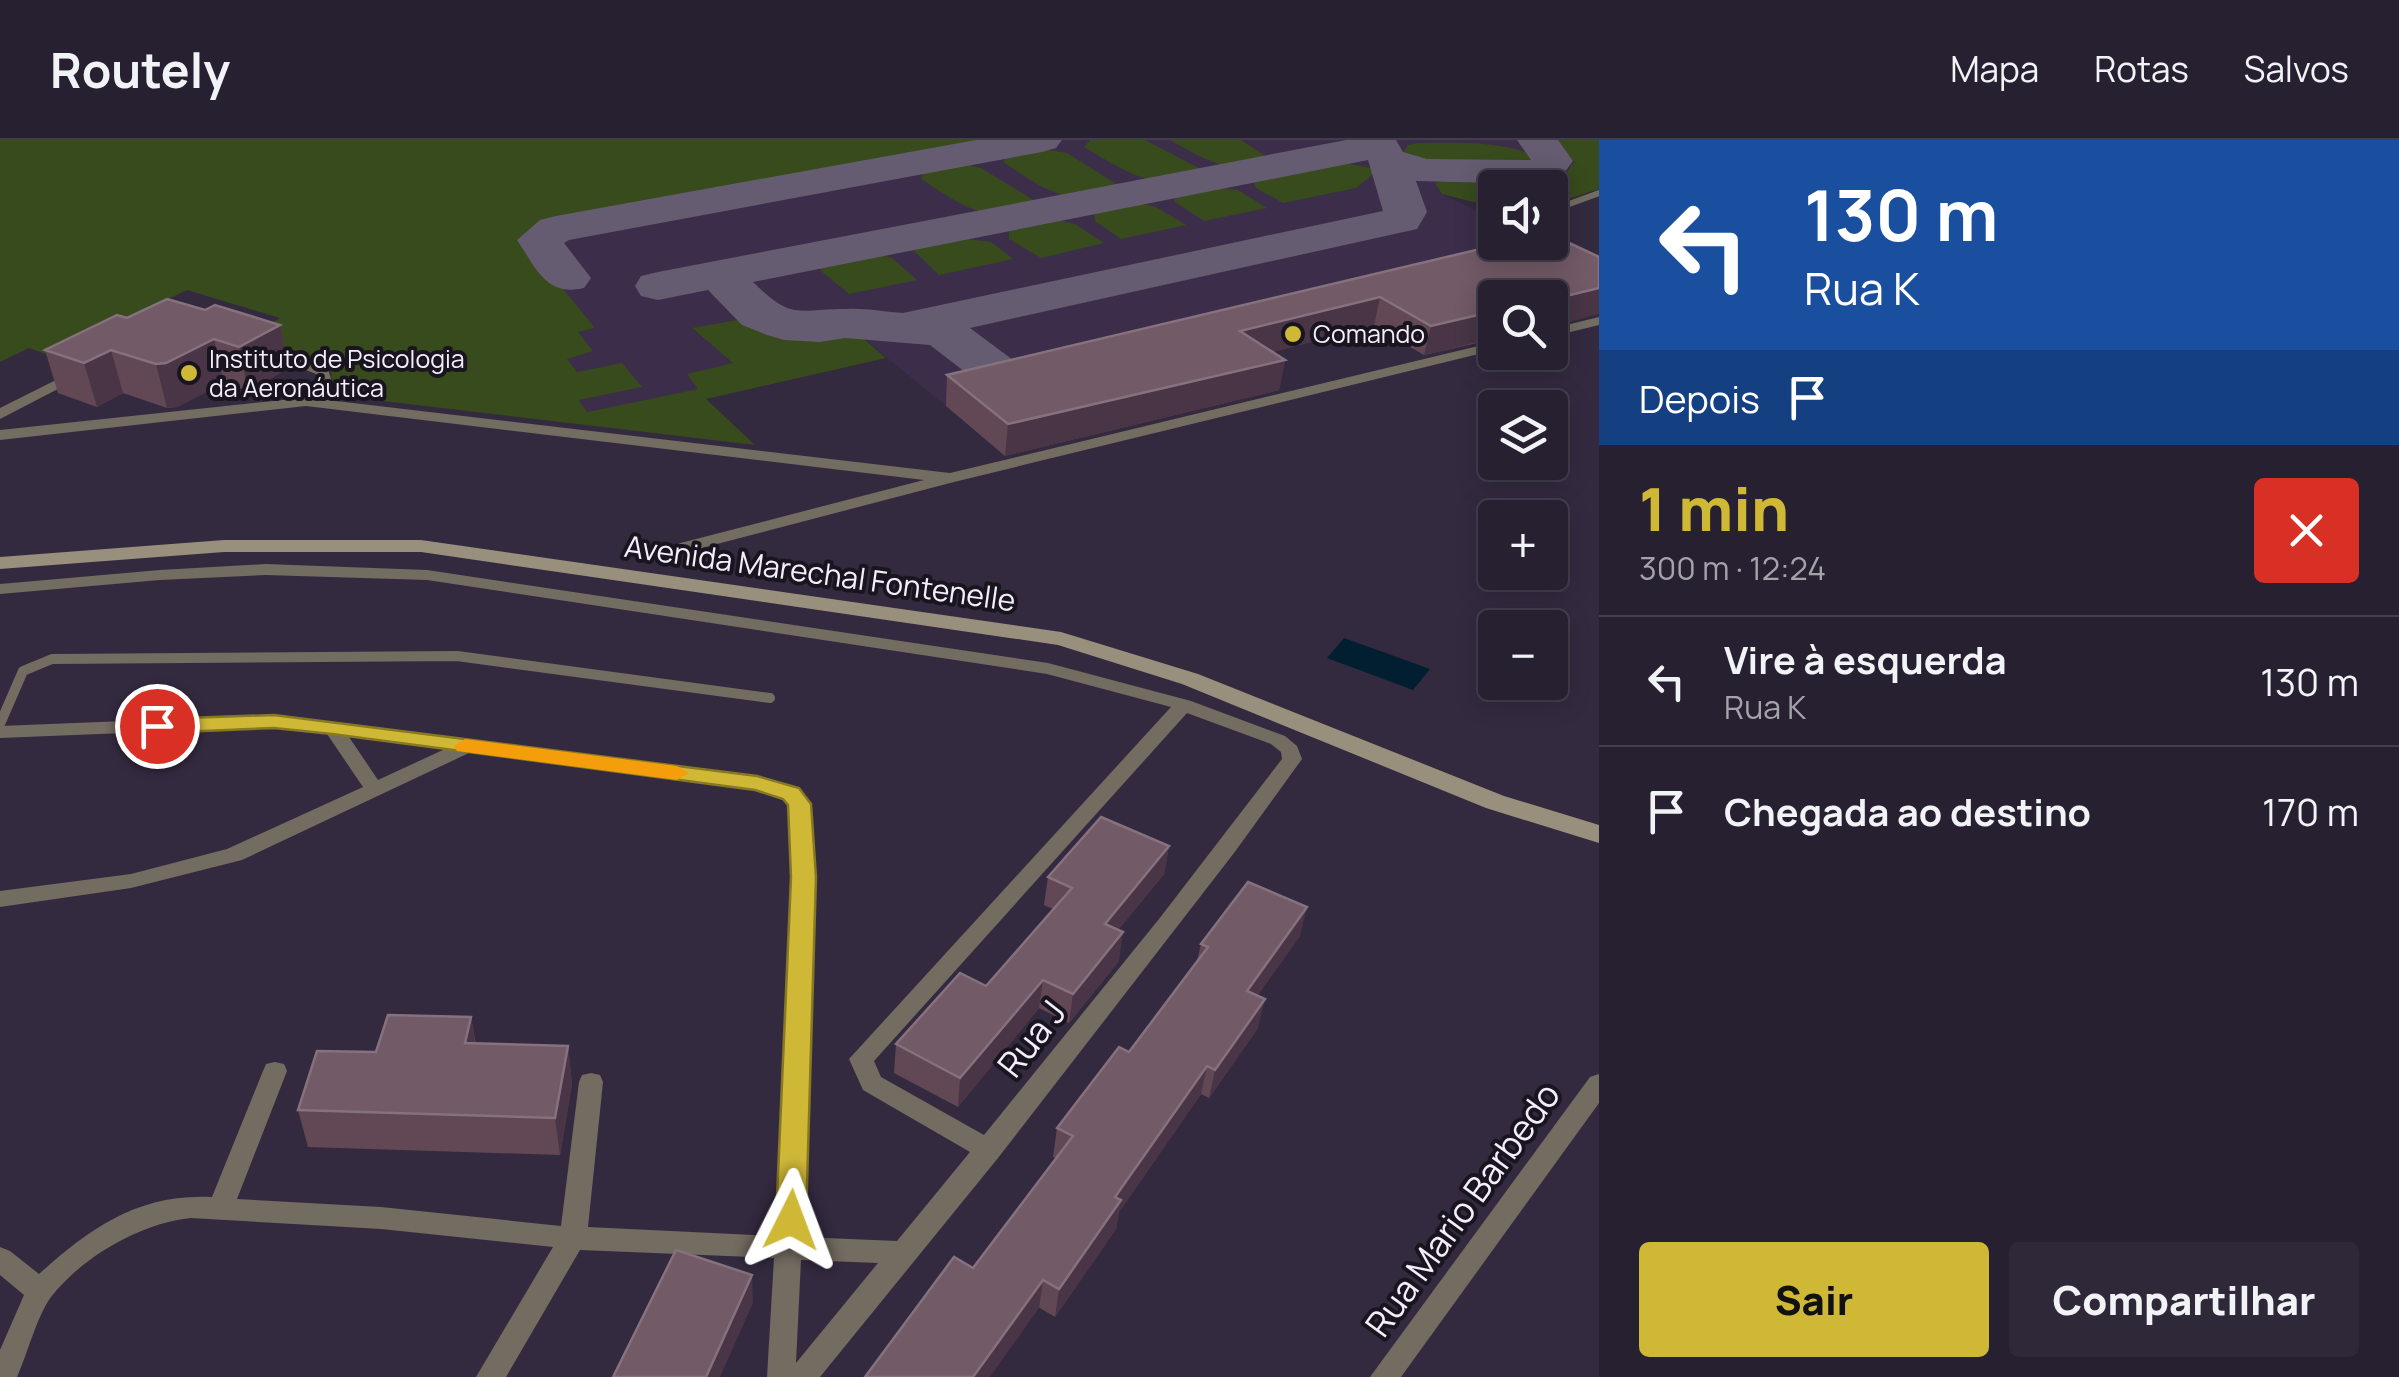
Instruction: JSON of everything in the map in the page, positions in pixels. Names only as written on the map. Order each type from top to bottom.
[{"type":"main road","name":"Avenida Marechal Fontenelle","points":[[0,563],[224,546],[421,546],[1062,639],[1190,679],[1495,802],[1599,834]]},
{"type":"street","points":[[1568,329],[1599,321]]},
{"type":"street","points":[[256,345],[323,372],[326,386],[306,402]]},
{"type":"street","points":[[671,551],[950,478],[1478,350]]},
{"type":"street","points":[[0,414],[98,362]]},
{"type":"street","points":[[0,435],[306,402],[950,478]]},
{"type":"street","points":[[0,589],[181,571],[332,569],[426,574],[1010,662],[1184,704],[861,1059],[872,1083],[990,1151]]},
{"type":"street","name":"Rua J","points":[[802,1377],[990,1151],[1284,771],[1292,754],[1278,740],[1184,704]]},
{"type":"street","points":[[0,732],[274,722],[757,783],[791,794],[800,804],[802,916],[781,1377]]},
{"type":"street","points":[[332,727],[375,790]]},
{"type":"street","points":[[0,899],[188,869],[234,855],[468,746]]},
{"type":"street","points":[[222,1207],[275,1071]]},
{"type":"street","points":[[490,1377],[574,1238],[591,1082]]},
{"type":"street","name":"Rua Mario Barbedo","points":[[1384,1377],[1599,1084]]},
{"type":"street","points":[[3,1377],[38,1291],[83,1251],[121,1226],[160,1210],[222,1207],[574,1238],[907,1254]]},
{"type":"street","points":[[0,1259],[38,1291]]},
{"type":"lane","points":[[1568,204],[1599,193]]},
{"type":"lane","points":[[0,724],[23,671],[52,659],[457,656],[770,698]]},
{"type":"shaded area","points":[[1015,140],[1556,140],[1574,162],[1568,170],[1478,170],[1478,178],[1451,177],[1436,183],[1442,194],[1478,212],[1478,260],[1485,260],[1208,343],[946,406],[852,329],[796,335],[743,319],[693,330],[734,363],[688,375],[699,389],[587,412],[579,400],[641,387],[577,372],[566,358],[592,351],[577,332],[594,328],[532,251],[530,238],[540,229],[564,221]]},
{"type":"green space","points":[[0,140],[1015,140],[564,221],[540,229],[530,238],[532,251],[595,328],[578,332],[593,351],[567,359],[577,372],[622,363],[642,387],[579,400],[587,412],[698,389],[687,374],[733,363],[692,328],[743,319],[796,335],[852,329],[886,358],[706,399],[755,445],[341,396],[337,386],[332,385],[331,370],[326,365],[244,339],[280,318],[187,290],[89,337],[80,366],[29,348],[0,362]]},
{"type":"green space","points":[[1090,140],[1145,140],[1199,168],[1197,176],[1165,181],[1137,176],[1084,147]]},
{"type":"green space","points":[[1170,140],[1241,140],[1265,156],[1243,167],[1230,166],[1205,159]]},
{"type":"green space","points":[[1556,140],[1599,140],[1599,189],[1568,199],[1568,170],[1574,162]]},
{"type":"green space","points":[[1408,145],[1513,148],[1538,159],[1531,166],[1517,168],[1441,166],[1414,161],[1402,154]]},
{"type":"green space","points":[[1043,149],[1067,153],[1118,185],[1113,194],[1097,198],[1068,196],[1042,186],[1003,162],[1006,155]]},
{"type":"green space","points":[[1335,161],[1371,168],[1373,174],[1356,188],[1283,203],[1256,188],[1254,182],[1260,176]]},
{"type":"green space","points":[[963,164],[981,168],[1032,199],[1032,208],[1001,215],[987,213],[960,203],[921,179],[925,169]]},
{"type":"green space","points":[[1478,177],[1478,201],[1442,194],[1435,183],[1451,179]]},
{"type":"green space","points":[[1199,186],[1238,190],[1267,208],[1204,221],[1175,202],[1174,196]]},
{"type":"green space","points":[[1140,203],[1156,207],[1186,225],[1121,239],[1095,221],[1094,215],[1103,208]]},
{"type":"green space","points":[[1057,220],[1075,224],[1104,243],[1041,258],[1009,239],[1009,230],[1018,224]]},
{"type":"green space","points":[[952,237],[991,242],[1013,259],[939,275],[914,251],[919,245]]},
{"type":"green space","points":[[868,252],[892,258],[917,280],[849,294],[821,271],[820,264]]},
{"type":"water","points":[[1344,638],[1430,669],[1413,690],[1327,658]]},
{"type":"building","points":[[1568,242],[1599,257],[1599,288],[1568,296],[1568,280],[1478,280],[1478,315],[1431,326],[1380,297],[1240,331],[1285,360],[1008,424],[947,375],[1478,250],[1478,260],[1568,260]]},
{"type":"building","points":[[167,299],[205,310],[215,305],[280,325],[239,347],[214,339],[166,363],[156,364],[111,350],[84,363],[45,350],[117,315],[127,318]]},
{"type":"building","points":[[1101,817],[1169,846],[1105,924],[1123,932],[1073,994],[1043,980],[960,1078],[896,1044],[960,973],[986,986],[1072,888],[1048,877]]},
{"type":"building","points":[[1248,882],[1307,907],[1247,991],[1265,999],[1215,1070],[1207,1066],[1115,1197],[1121,1200],[1059,1289],[1043,1280],[973,1377],[865,1377],[954,1257],[973,1268],[1073,1136],[1057,1128],[1119,1047],[1129,1052],[1208,947],[1201,944]]},
{"type":"building","points":[[388,1015],[471,1017],[465,1043],[568,1046],[555,1118],[298,1110],[317,1051],[376,1052]]},
{"type":"building","points":[[676,1250],[752,1275],[706,1377],[613,1377]]},
{"type":"taxiway","points":[[568,278],[539,240],[556,229],[1042,140]]},
{"type":"taxiway","points":[[1376,140],[1388,160]]},
{"type":"taxiway","points":[[1388,160],[1424,171],[1534,172],[1547,168],[1553,161],[1537,140]]},
{"type":"taxiway","points":[[739,270],[1362,149],[1377,142]]},
{"type":"taxiway","points":[[906,327],[1402,220],[1405,212],[1388,160]]},
{"type":"taxiway","points":[[658,286],[739,270]]},
{"type":"taxiway","points":[[739,270],[725,281],[759,315],[784,325],[820,327],[845,323],[943,331],[1018,388]]},
{"type":"slow traffic","points":[[465,746],[677,773]]},
{"type":"place","name":"Comando","points":[[1293,334]]},
{"type":"place","name":"Instituto de Psicologia da Aeronáutica","points":[[189,373]]},
{"type":"route","points":[[157,726],[274,722],[332,727],[757,783],[791,794],[800,804],[803,877],[791,1220]]}]
